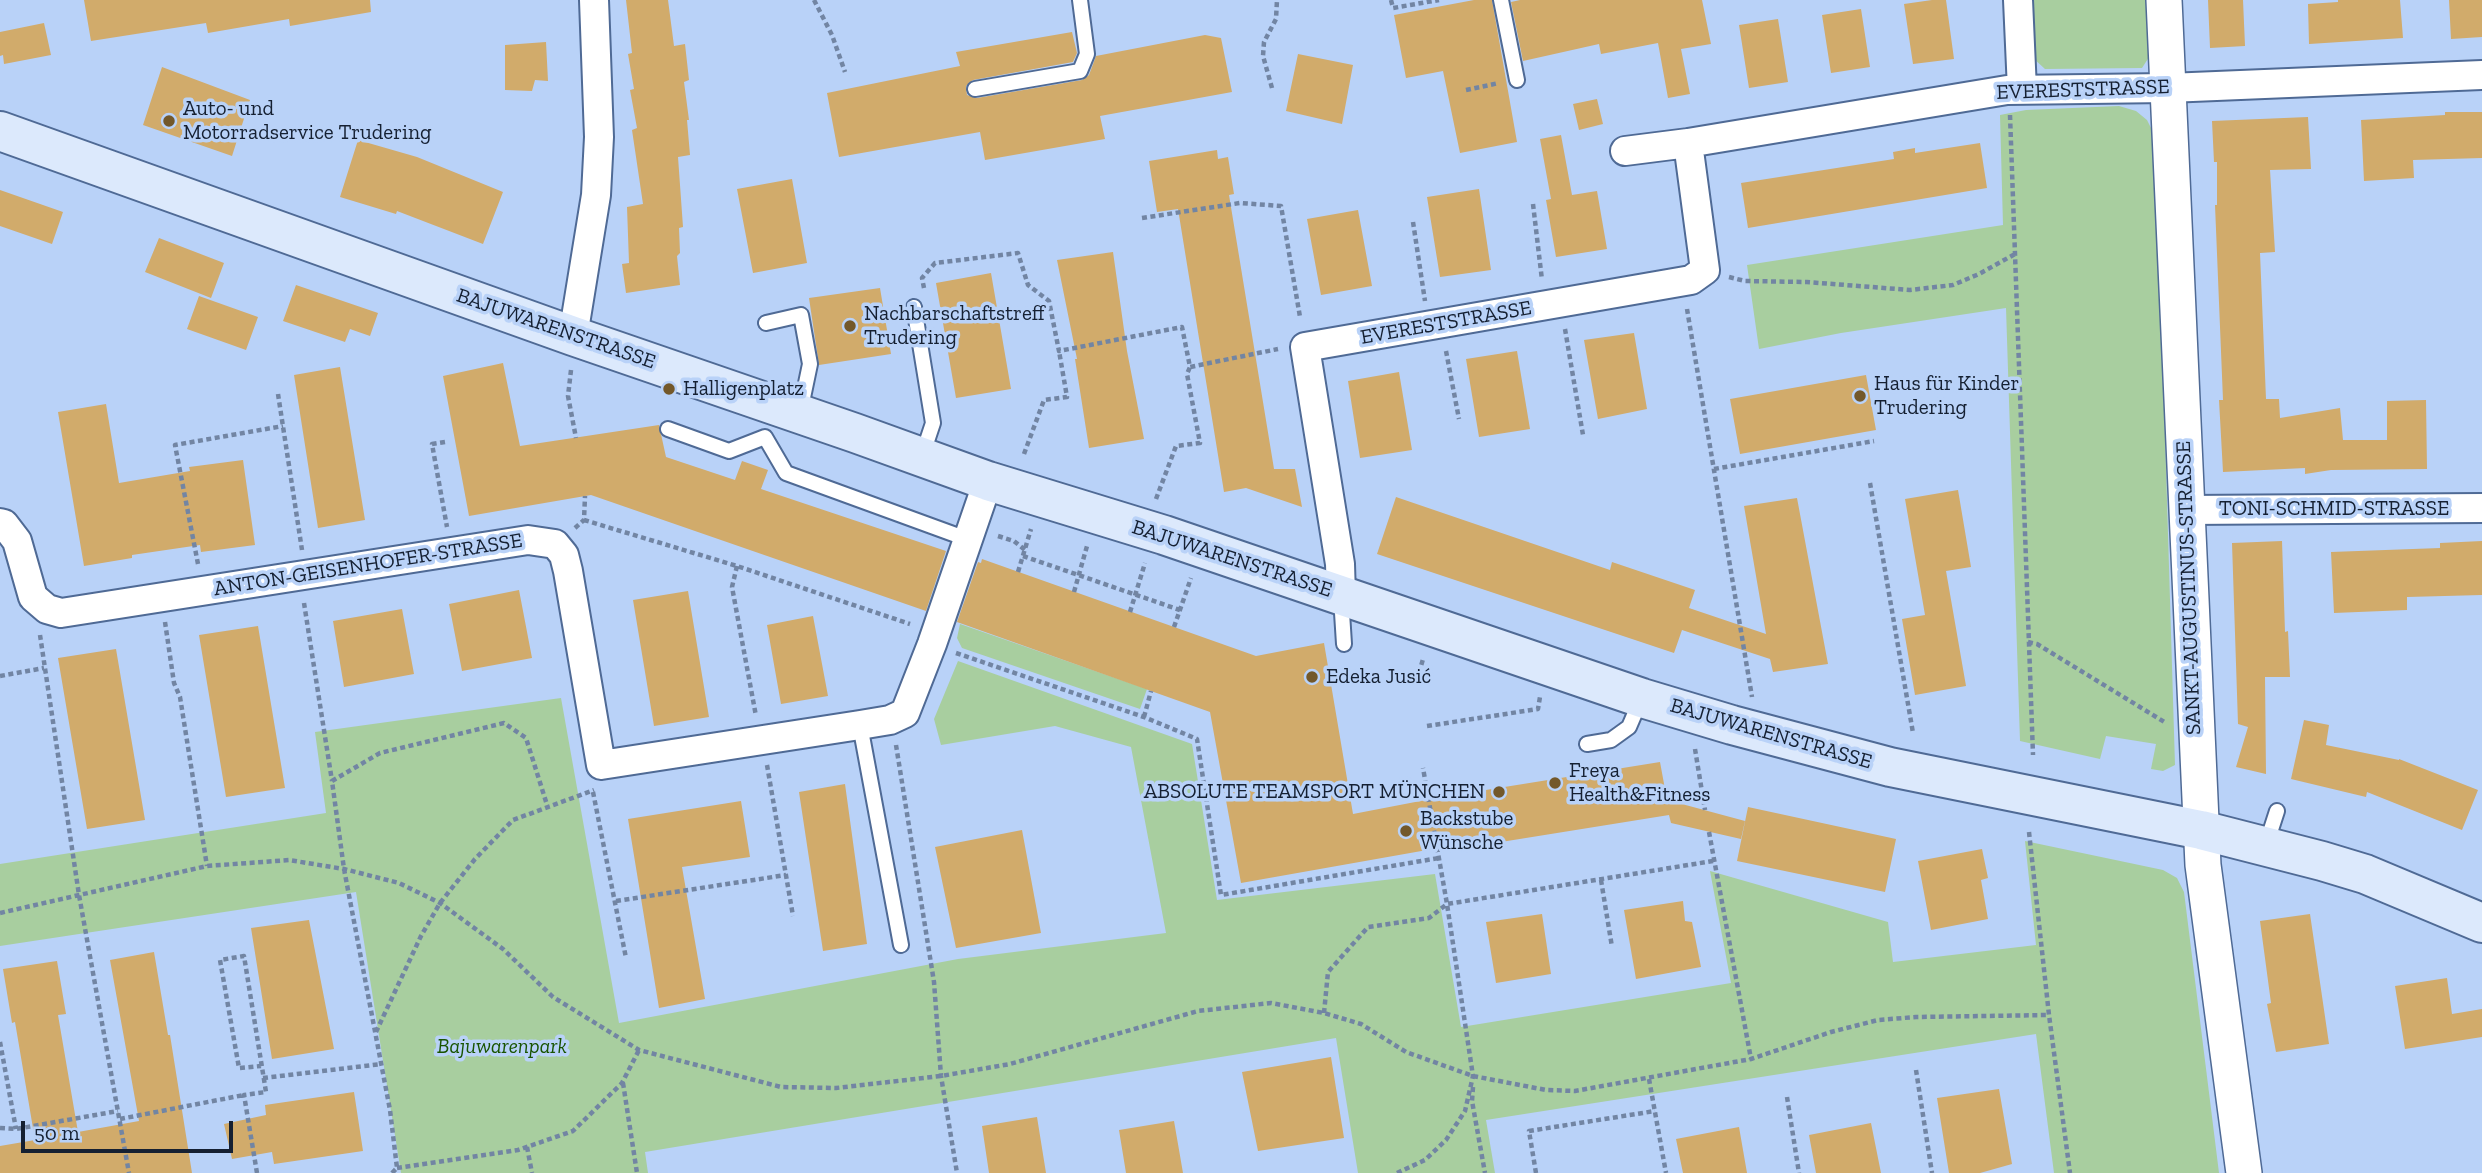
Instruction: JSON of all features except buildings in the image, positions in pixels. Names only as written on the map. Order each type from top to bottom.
[{"type":"main road","name":"BAJUWARENSTRASSE","points":[[0,131],[573,349],[800,413],[988,481],[1164,535],[1642,698],[1890,767],[2201,831],[2266,847],[2365,874],[2482,923]]},
{"type":"street","points":[[573,349],[596,195],[599,137],[594,0]]},
{"type":"street","points":[[2014,90],[2018,0]]},
{"type":"street","name":"SANKT-AUGUSTINUS-STRASSE","points":[[2164,0],[2203,865],[2244,1173]]},
{"type":"street","name":"EVERESTSTRASSE","points":[[1625,151],[2014,90],[2168,88],[2482,75]]},
{"type":"street","points":[[1688,143],[1705,270]]},
{"type":"street","name":"EVERESTSTRASSE","points":[[1341,596],[1340,564],[1306,347],[1691,281],[1705,270]]},
{"type":"street","name":"ANTON-GEISENHOFER-STRASSE","points":[[47,609],[61,613],[161,597],[301,565],[451,552],[536,540],[555,544],[564,555],[601,765],[890,720],[905,713],[988,481]]},
{"type":"street","name":"TONI-SCHMID-STRASSE","points":[[2186,510],[2482,508]]},
{"type":"street","points":[[0,523],[4,524],[17,541],[33,597],[47,609]]},
{"type":"lane","points":[[975,89],[1080,71],[1087,54],[1080,0]]},
{"type":"lane","points":[[1501,0],[1517,80]]},
{"type":"lane","points":[[914,307],[933,423],[922,457]]},
{"type":"lane","points":[[766,323],[801,315],[810,364],[800,413]]},
{"type":"lane","points":[[668,429],[729,451],[765,438],[786,473],[967,539]]},
{"type":"lane","points":[[1341,596],[1343,644]]},
{"type":"lane","points":[[1587,744],[1611,740],[1629,727],[1642,698]]},
{"type":"lane","points":[[860,725],[901,945]]},
{"type":"lane","points":[[2266,847],[2277,811]]},
{"type":"path","points":[[814,0],[832,35],[845,72]]},
{"type":"path","points":[[1272,88],[1263,55],[1264,42],[1276,19],[1277,0]]},
{"type":"path","points":[[1391,0],[1393,8],[1439,0]]},
{"type":"path","points":[[1466,90],[1517,80]]},
{"type":"path","points":[[2014,90],[2015,254],[2033,755]]},
{"type":"path","points":[[1142,218],[1240,203],[1281,206],[1300,317]]},
{"type":"path","points":[[1533,204],[1583,435]]},
{"type":"path","points":[[1413,222],[1435,326],[1459,419]]},
{"type":"path","points":[[924,291],[922,278],[935,263],[1018,253],[1028,285],[1049,301],[1067,397],[1044,400],[1024,454]]},
{"type":"path","points":[[1705,270],[1745,281],[1807,282],[1910,290],[1953,285],[2015,254]]},
{"type":"path","points":[[1686,299],[1752,698]]},
{"type":"path","points":[[1059,351],[1182,327],[1190,367],[1187,374],[1200,443],[1176,446],[1156,500]]},
{"type":"path","points":[[573,349],[568,396],[576,438]]},
{"type":"path","points":[[1190,367],[1276,349]]},
{"type":"path","points":[[278,394],[344,869],[381,1064],[397,1168]]},
{"type":"path","points":[[200,572],[175,445],[283,426]]},
{"type":"path","points":[[1714,469],[1874,441]]},
{"type":"path","points":[[445,442],[432,444],[451,552]]},
{"type":"path","points":[[1870,483],[1913,733]]},
{"type":"path","points":[[584,520],[737,566],[1197,739],[1221,895],[1439,858]]},
{"type":"path","points":[[1018,572],[1032,526]]},
{"type":"path","points":[[1074,592],[1088,544]]},
{"type":"path","points":[[1023,556],[1180,610]]},
{"type":"path","points":[[1130,612],[1146,562]]},
{"type":"path","points":[[737,566],[732,587],[793,916]]},
{"type":"path","points":[[1174,627],[1191,577]]},
{"type":"path","points":[[161,597],[207,866]]},
{"type":"path","points":[[47,609],[39,632],[44,668],[79,895],[129,1173]]},
{"type":"path","points":[[2028,642],[2037,644],[2168,725],[2195,728]]},
{"type":"path","points":[[1419,673],[1423,659]]},
{"type":"path","points":[[0,676],[44,668]]},
{"type":"path","points":[[1144,717],[1151,691]]},
{"type":"path","points":[[1427,726],[1538,709],[1539,698]]},
{"type":"path","points":[[332,782],[380,753],[504,723],[526,738],[548,808]]},
{"type":"path","points":[[896,744],[934,982],[941,1076],[957,1173]]},
{"type":"path","points":[[1695,749],[1705,810]]},
{"type":"path","points":[[1423,768],[1447,904],[1473,1076],[1472,1101],[1485,1173]]},
{"type":"path","points":[[593,792],[626,958]]},
{"type":"path","points":[[375,1032],[440,902],[475,859],[513,820],[571,800]]},
{"type":"path","points":[[1709,832],[1751,1059]]},
{"type":"path","points":[[2029,832],[2070,1173]]},
{"type":"path","points":[[0,913],[207,866],[289,860],[344,869],[399,883],[440,902],[503,949],[553,997],[639,1050],[781,1087],[836,1088],[941,1076],[1010,1064],[1198,1011],[1271,1003],[1324,1013],[1361,1024],[1406,1052],[1473,1076],[1546,1090],[1575,1091],[1751,1059],[1831,1032],[1878,1020],[2049,1015]]},
{"type":"path","points":[[1324,1013],[1328,972],[1368,927],[1429,918],[1447,904],[1713,861]]},
{"type":"path","points":[[616,901],[786,875]]},
{"type":"path","points":[[1601,880],[1612,947]]},
{"type":"path","points":[[120,1119],[266,1092],[244,956],[220,960],[239,1069],[261,1066]]},
{"type":"path","points":[[0,1042],[16,1129]]},
{"type":"path","points":[[392,1173],[397,1168],[527,1147],[573,1130],[622,1083],[639,1050]]},
{"type":"path","points":[[264,1078],[381,1064]]},
{"type":"path","points":[[1916,1070],[1932,1173]]},
{"type":"path","points":[[1396,1173],[1425,1160],[1446,1140],[1465,1111],[1473,1076]]},
{"type":"path","points":[[1649,1079],[1666,1173]]},
{"type":"path","points":[[622,1083],[637,1173]]},
{"type":"path","points":[[0,1094],[9,1093]]},
{"type":"path","points":[[244,1095],[257,1173]]},
{"type":"path","points":[[1787,1097],[1799,1173]]},
{"type":"path","points":[[0,1128],[16,1129],[118,1111]]},
{"type":"path","points":[[1536,1173],[1530,1132],[1655,1111]]},
{"type":"path","points":[[527,1147],[532,1173]]},
{"type":"green space","points":[[2031,0],[2151,0],[2153,51],[2142,68],[2045,69],[2033,58]]},
{"type":"green space","points":[[2119,106],[2136,111],[2147,120],[2156,138],[2175,765],[2163,771],[2151,769],[2156,744],[2106,736],[2100,759],[2020,741],[2006,308],[1841,333],[1759,349],[1747,265],[2003,225],[2000,115],[2026,110]]},
{"type":"green space","points":[[960,624],[1147,689],[1140,709],[962,648],[957,638]]},
{"type":"green space","name":"Bajuwarenpark","points":[[958,661],[1192,744],[1217,900],[1435,874],[1461,1027],[1731,983],[1710,871],[1888,922],[1893,962],[2036,945],[2025,841],[2163,870],[2177,878],[2184,892],[2219,1173],[2054,1173],[2036,1034],[1486,1120],[1495,1173],[1358,1173],[1336,1038],[645,1152],[648,1173],[401,1173],[356,892],[0,946],[0,864],[326,813],[315,732],[561,698],[619,1023],[958,959],[1166,933],[1131,747],[1055,726],[941,745],[934,719]]},
{"type":"place","name":"Auto- und Motorradservice Trudering","points":[[169,121]]},
{"type":"place","name":"Nachbarschaftstreff Trudering","points":[[850,326]]},
{"type":"place","name":"Halligenplatz","points":[[669,389]]},
{"type":"place","name":"Haus für Kinder Trudering","points":[[1860,396]]},
{"type":"place","name":"Edeka Jusić","points":[[1312,677]]},
{"type":"place","name":"Freya Health&Fitness","points":[[1555,783]]},
{"type":"place","name":"ABSOLUTE TEAMSPORT MÜNCHEN","points":[[1499,792]]},
{"type":"place","name":"Backstube Wünsche","points":[[1406,831]]}]
